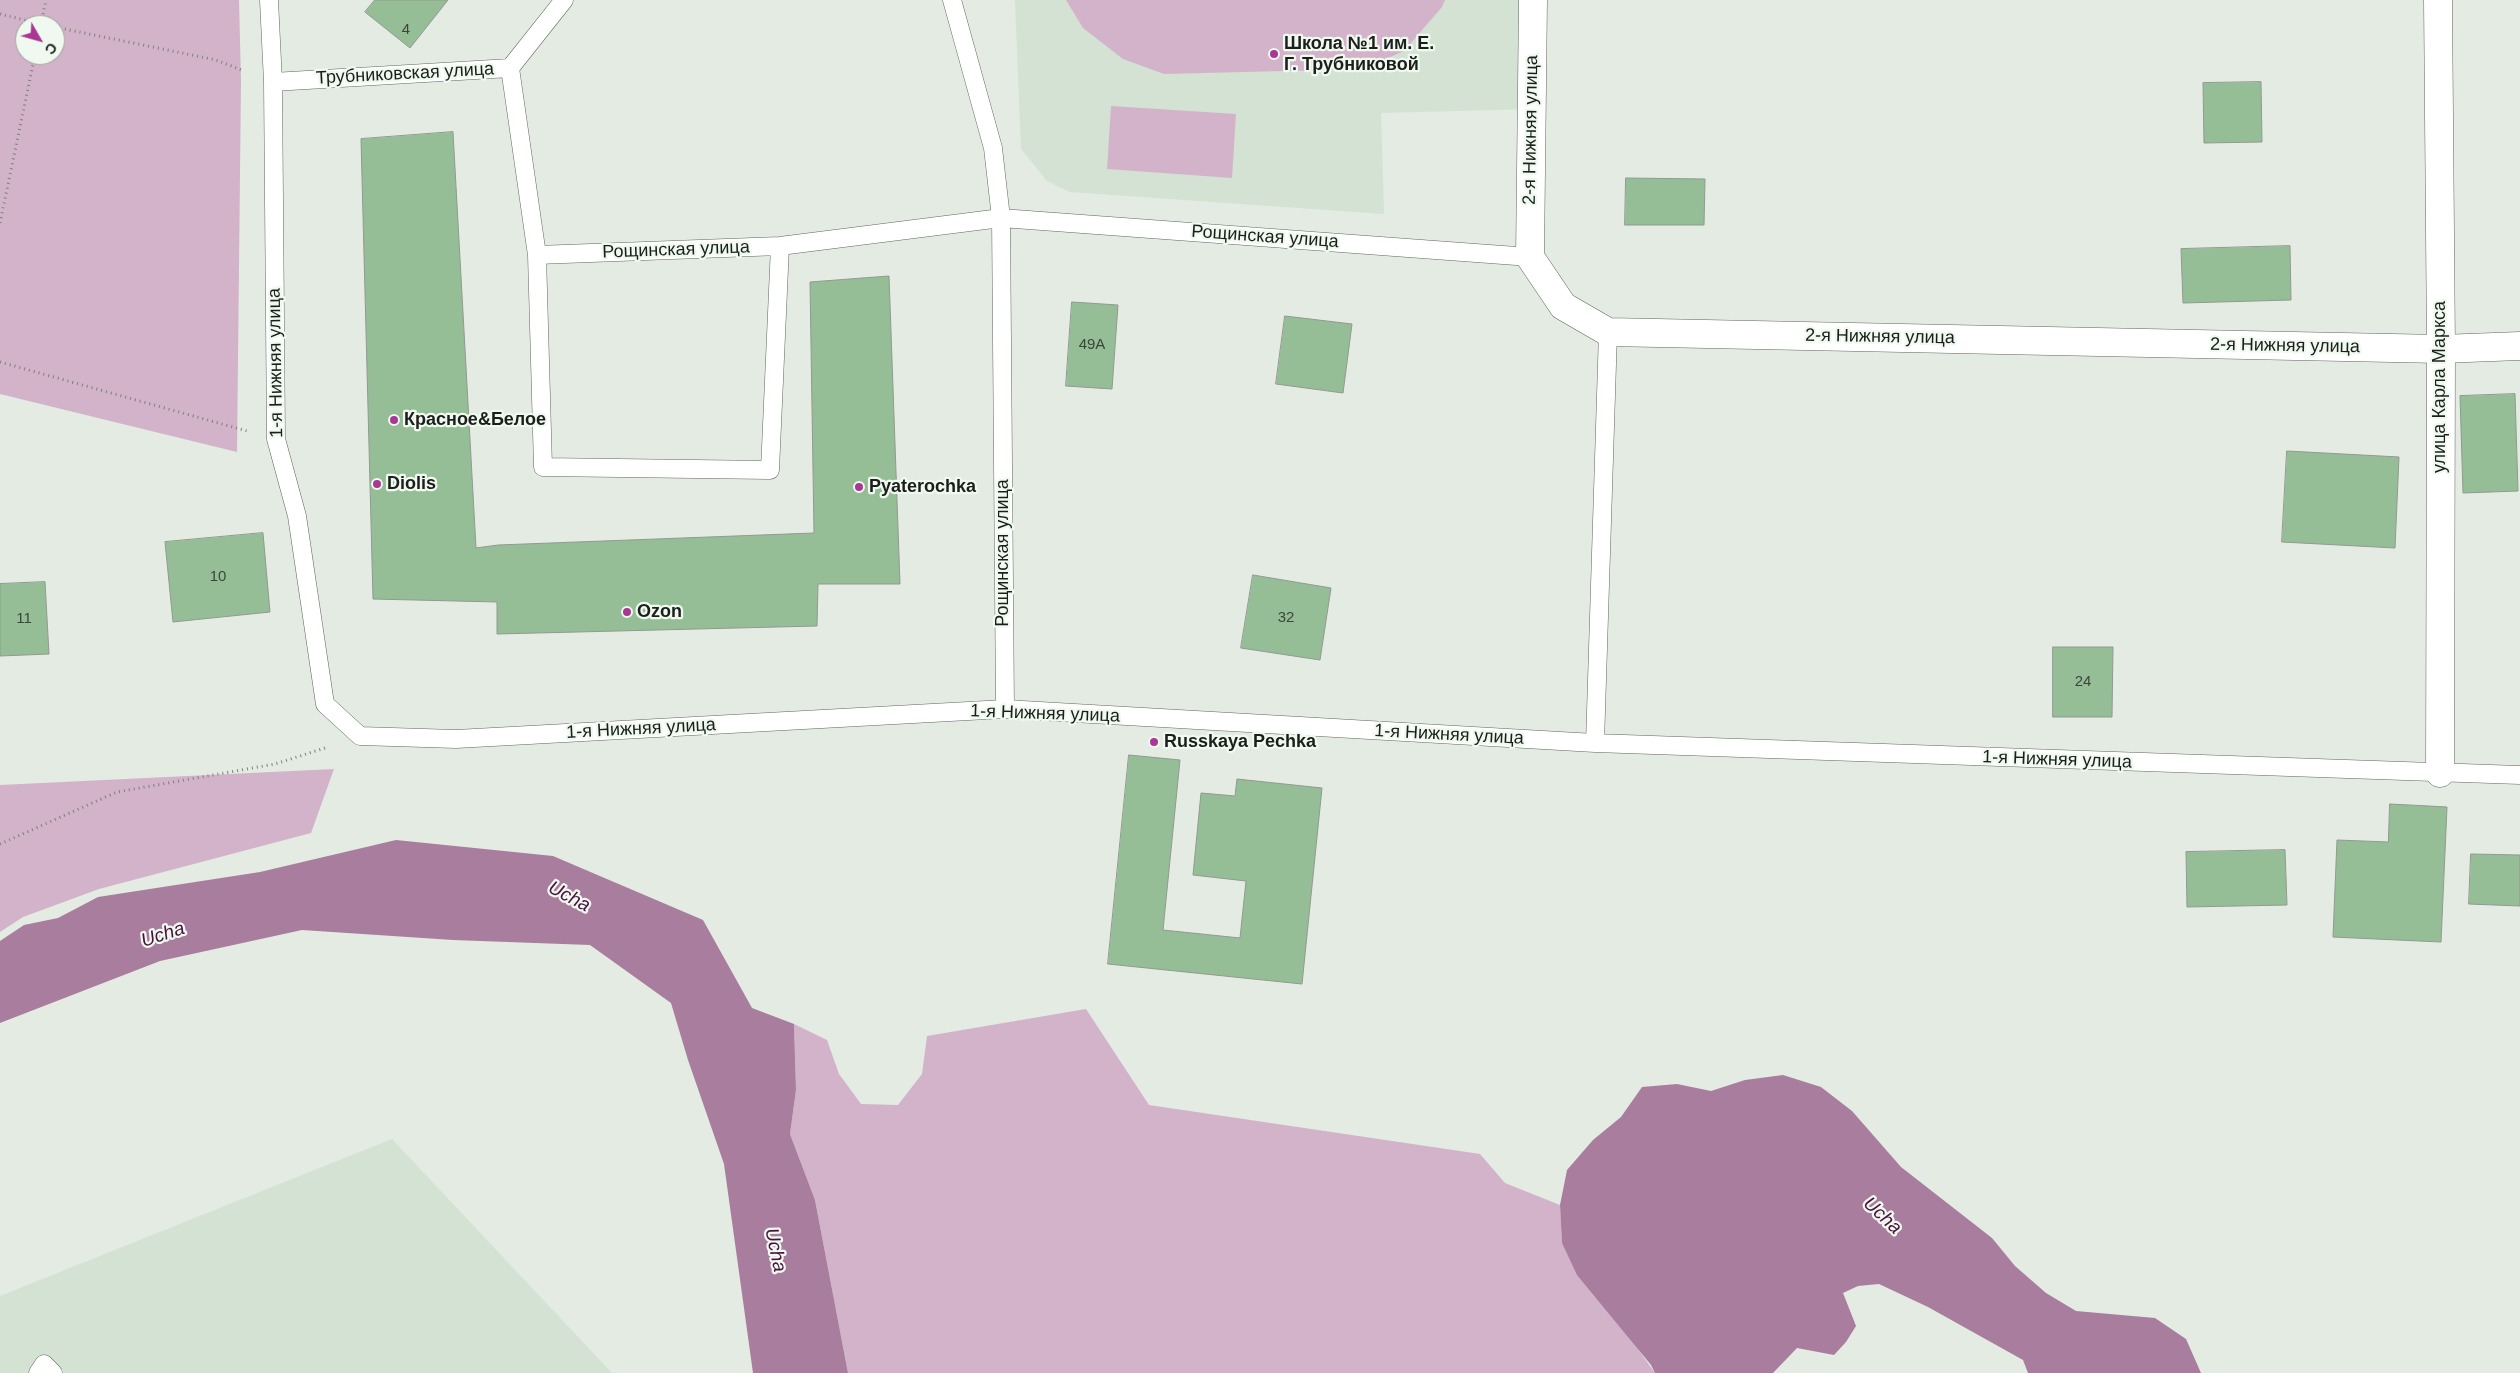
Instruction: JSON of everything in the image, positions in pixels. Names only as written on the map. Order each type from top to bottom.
[{"type":"street","name":"2-я Нижняя улица","points":[[1532,0],[1530,257],[1563,306],[1608,332],[2441,349],[2520,346]]},
{"type":"street","name":"улица Карла Маркса","points":[[2438,0],[2441,349],[2440,773]]},
{"type":"lane","points":[[269,0],[273,82]]},
{"type":"lane","name":"Трубниковская улица","points":[[273,82],[510,68],[564,0]]},
{"type":"lane","points":[[952,0],[993,148],[1001,218]]},
{"type":"lane","points":[[510,68],[538,254],[543,467],[770,470],[780,246]]},
{"type":"lane","name":"1-я Нижняя улица","points":[[273,82],[276,439],[297,516],[325,704],[360,736],[456,739],[1005,709],[1595,743],[2520,775]]},
{"type":"lane","name":"Рощинская улица","points":[[1001,218],[1005,709]]},
{"type":"lane","name":"Рощинская улица","points":[[538,254],[780,246],[1001,218],[1530,257]]},
{"type":"lane","points":[[1595,743],[1608,332]]},
{"type":"lane","points":[[38,1373],[44,1364],[54,1373]]},
{"type":"path","points":[[44,15],[46,0]]},
{"type":"path","points":[[0,14],[15,18]]},
{"type":"path","points":[[65,29],[216,60],[273,82]]},
{"type":"path","points":[[0,223],[33,65]]},
{"type":"path","points":[[0,362],[276,439]]},
{"type":"path","points":[[0,844],[117,792],[275,764],[360,736]]},
{"type":"shaded area","points":[[0,0],[239,0],[241,81],[237,452],[0,394]]},
{"type":"shaded area","name":"Школа №1 им. Е. Г. Трубниковой","points":[[1015,0],[1530,0],[1533,109],[1381,113],[1384,214],[1070,192],[1047,181],[1021,149]]},
{"type":"shaded area","points":[[1066,0],[1445,0],[1442,7],[1404,51],[1363,69],[1164,74],[1123,59],[1083,28]]},
{"type":"shaded area","points":[[1111,106],[1236,114],[1232,178],[1107,169]]},
{"type":"shaded area","points":[[334,769],[311,833],[99,889],[23,917],[0,932],[0,785]]},
{"type":"shaded area","points":[[1086,1009],[1149,1105],[1480,1154],[1505,1183],[1560,1205],[1562,1243],[1655,1373],[848,1373],[815,1200],[790,1134],[796,1090],[794,1024],[827,1040],[839,1074],[861,1104],[898,1105],[922,1074],[927,1036]]},
{"type":"shaded area","points":[[392,1139],[612,1373],[0,1373],[0,1296]]},
{"type":"water","name":"Ucha","points":[[396,840],[553,856],[703,920],[752,1008],[794,1024],[796,1090],[790,1134],[815,1200],[848,1373],[753,1373],[724,1164],[688,1060],[671,1003],[590,945],[453,940],[302,930],[160,961],[0,1023],[0,941],[24,925],[58,918],[98,897],[260,872]]},
{"type":"water","name":"Ucha","points":[[1783,1075],[1821,1087],[1852,1111],[1901,1167],[1992,1238],[2015,1266],[2046,1293],[2076,1311],[2155,1318],[2186,1339],[2201,1373],[2028,1373],[2023,1360],[1928,1307],[1879,1284],[1858,1286],[1843,1293],[1856,1326],[1846,1342],[1834,1355],[1797,1348],[1773,1373],[1655,1373],[1651,1365],[1577,1275],[1562,1243],[1560,1205],[1567,1170],[1593,1140],[1621,1117],[1642,1087],[1677,1084],[1711,1091],[1745,1080]]},
{"type":"building","points":[[375,0],[448,0],[410,48],[365,12]]},
{"type":"building","points":[[2261,82],[2262,142],[2204,143],[2203,83]]},
{"type":"building","points":[[453,132],[476,548],[498,545],[814,533],[810,282],[889,276],[900,584],[818,584],[817,626],[497,634],[497,602],[373,599],[361,139]]},
{"type":"building","points":[[1626,178],[1705,179],[1704,225],[1625,225]]},
{"type":"building","points":[[2290,246],[2291,300],[2183,303],[2181,249]]},
{"type":"building","points":[[1072,302],[1118,305],[1112,389],[1066,386]]},
{"type":"building","points":[[1285,316],[1352,324],[1343,393],[1276,384]]},
{"type":"building","points":[[2515,394],[2518,491],[2463,493],[2460,396]]},
{"type":"building","points":[[2287,451],[2399,457],[2395,548],[2282,542]]},
{"type":"building","points":[[263,533],[270,612],[173,622],[165,542]]},
{"type":"building","points":[[1253,575],[1331,588],[1320,660],[1241,648]]},
{"type":"building","points":[[45,582],[49,654],[0,656],[0,584]]},
{"type":"building","points":[[2053,647],[2113,647],[2112,717],[2053,717]]},
{"type":"building","points":[[1129,755],[1180,760],[1163,930],[1240,938],[1246,881],[1193,875],[1201,793],[1235,796],[1237,779],[1322,788],[1302,984],[1108,964]]},
{"type":"building","points":[[2390,804],[2447,807],[2441,942],[2333,937],[2337,840],[2388,842]]},
{"type":"building","points":[[2285,850],[2287,905],[2187,907],[2186,852]]},
{"type":"building","points":[[2471,854],[2520,855],[2520,906],[2469,904]]},
{"type":"place","name":"Школа №1 им. Е. Г. Трубниковой","points":[[1274,54]]},
{"type":"place","name":"Красное&Белое","points":[[394,420]]},
{"type":"place","name":"Diolis","points":[[377,484]]},
{"type":"place","name":"Pyaterochka","points":[[859,487]]},
{"type":"place","name":"Ozon","points":[[627,612]]},
{"type":"place","name":"Russkaya Pechka","points":[[1154,742]]}]
